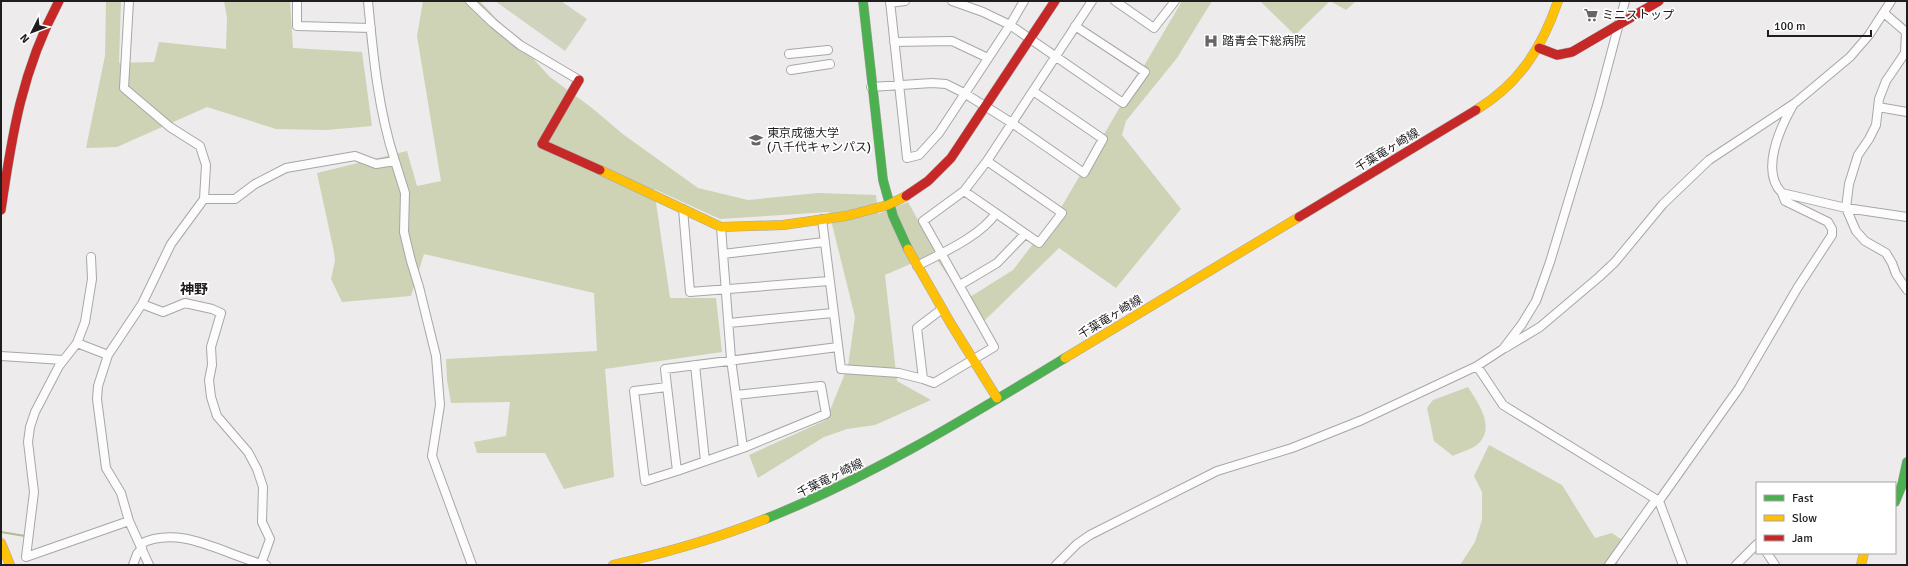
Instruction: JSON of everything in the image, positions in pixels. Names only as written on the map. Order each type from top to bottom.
[{"type":"street","points":[[1,210],[23,83],[45,26],[59,1]]},
{"type":"street","points":[[128,1],[124,88],[170,127],[200,146],[206,165],[204,199],[171,244],[142,304],[108,355],[98,386],[97,399],[106,468],[121,493],[129,521],[149,565]]},
{"type":"street","points":[[297,1],[297,26],[371,28]]},
{"type":"street","points":[[368,1],[381,105],[387,136],[405,193],[404,232],[411,261],[420,287],[436,356],[440,405],[432,456],[472,565]]},
{"type":"street","points":[[470,1],[493,23],[520,45],[579,80],[542,144],[632,184],[721,227],[783,225],[846,216],[888,205],[910,194],[928,182],[969,132],[1055,1]]},
{"type":"street","points":[[863,1],[880,173],[888,205],[902,241],[997,398]]},
{"type":"street","points":[[905,1],[890,2],[907,158],[919,155],[939,133],[964,92],[1010,25],[1024,1]]},
{"type":"street","points":[[952,1],[983,12],[1010,25],[1123,103],[1145,72],[1075,26]]},
{"type":"street","points":[[822,219],[840,369],[899,373],[934,383],[994,347],[923,221],[964,191],[987,161],[1092,1]]},
{"type":"street","points":[[1115,1],[1154,28],[1175,1]]},
{"type":"street","name":"千葉竜ヶ崎線","points":[[612,565],[698,543],[796,508],[892,460],[997,398],[1496,98],[1519,75],[1539,48],[1547,32],[1558,1]]},
{"type":"street","points":[[1503,349],[1522,324],[1536,301],[1550,262],[1598,103],[1618,25],[1626,1]]},
{"type":"street","points":[[1539,48],[1557,55],[1565,55],[1659,1]]},
{"type":"street","points":[[1056,565],[1077,544],[1090,535],[1217,471],[1292,448],[1362,420],[1477,366],[1540,326],[1615,262],[1662,204],[1709,160],[1795,103],[1850,58],[1869,35],[1891,1]]},
{"type":"street","points":[[1884,13],[1907,31],[1905,53],[1886,81],[1878,107],[1876,125],[1870,139],[1858,155],[1849,184],[1846,208],[1856,231],[1865,241],[1886,253],[1899,279],[1907,290]]},
{"type":"street","points":[[894,42],[952,41],[988,58]]},
{"type":"street","points":[[789,54],[828,50]]},
{"type":"street","points":[[791,70],[830,64]]},
{"type":"street","points":[[871,87],[898,86],[932,82],[946,84],[964,92],[1012,123],[1084,174],[1103,139],[1033,91]]},
{"type":"street","points":[[1609,565],[1739,388],[1798,287],[1832,235],[1832,229],[1828,222],[1785,201],[1782,193],[1776,187],[1771,171],[1778,138],[1784,122],[1795,103]]},
{"type":"street","points":[[1878,107],[1907,112]]},
{"type":"street","points":[[204,199],[235,199],[255,184],[286,168],[355,156],[376,164],[395,161]]},
{"type":"street","points":[[964,191],[1039,243],[1062,213],[987,161]]},
{"type":"street","points":[[1782,193],[1846,208],[1907,217]]},
{"type":"street","points":[[683,209],[690,292],[829,281]]},
{"type":"street","points":[[917,266],[941,254],[989,223],[996,213]]},
{"type":"street","points":[[721,227],[728,323],[743,448]]},
{"type":"street","points":[[960,285],[997,263],[1025,234]]},
{"type":"street","points":[[723,254],[824,242]]},
{"type":"street","points":[[90,257],[92,279],[85,322],[77,343],[63,360],[42,399],[30,427],[28,442],[34,492],[24,561],[129,521]]},
{"type":"street","points":[[133,565],[141,546],[148,540],[165,538],[197,541],[211,545],[238,557],[264,564],[270,539],[262,522],[263,487],[248,452],[217,416],[211,397],[209,380],[212,364],[211,347],[221,313],[212,309],[186,303],[163,312],[142,304]]},
{"type":"street","points":[[923,379],[917,328],[942,309]]},
{"type":"street","points":[[728,323],[833,313]]},
{"type":"street","points":[[77,343],[108,355]]},
{"type":"street","points":[[677,471],[664,369],[838,346]]},
{"type":"street","points":[[1,356],[63,360]]},
{"type":"street","points":[[695,364],[705,461]]},
{"type":"street","points":[[1477,366],[1503,405],[1657,500],[1683,565]]},
{"type":"street","points":[[667,387],[634,391],[645,481],[743,448],[826,414],[821,386],[736,395]]},
{"type":"street","points":[[1896,500],[1902,485],[1907,462]]},
{"type":"street","points":[[1,543],[10,565]]},
{"type":"street","points":[[1736,565],[1756,545]]},
{"type":"street","points":[[1767,554],[1775,565]]},
{"type":"street","points":[[1861,565],[1864,554]]},
{"type":"green space","points":[[106,1],[121,1],[119,63],[154,62],[159,42],[226,49],[227,18],[224,1],[290,1],[293,48],[362,52],[372,126],[326,130],[276,129],[207,107],[117,147],[86,148],[105,56]]},
{"type":"green space","points":[[423,1],[480,1],[550,77],[592,108],[624,135],[698,188],[748,200],[818,193],[876,195],[878,214],[908,202],[932,245],[970,297],[1013,270],[1062,206],[1182,1],[1212,1],[1177,58],[1126,121],[1122,135],[1181,209],[1116,288],[1059,248],[981,324],[933,254],[885,275],[897,381],[931,400],[875,425],[847,429],[824,437],[758,478],[749,455],[826,420],[848,366],[855,317],[829,212],[720,219],[654,189],[670,298],[716,298],[722,352],[605,369],[614,477],[564,489],[545,453],[477,453],[474,442],[506,436],[510,402],[451,403],[447,380],[446,359],[597,351],[594,293],[424,254],[411,296],[342,302],[331,279],[335,261],[334,252],[317,173],[407,151],[417,186],[441,181],[417,36]]},
{"type":"green space","points":[[495,1],[561,1],[587,19],[565,51]]},
{"type":"green space","points":[[1260,1],[1330,1],[1295,35]]},
{"type":"green space","points":[[1330,1],[1356,1],[1346,10]]},
{"type":"green space","points":[[1468,387],[1484,415],[1485,430],[1483,437],[1476,446],[1453,456],[1434,441],[1427,408],[1433,400]]},
{"type":"green space","points":[[1489,445],[1562,485],[1595,538],[1612,533],[1622,540],[1615,559],[1619,565],[1460,565],[1475,542],[1482,520],[1482,492],[1474,476]]},
{"type":"waterway","points":[[1,532],[25,536]]},
{"type":"traffic: fast","points":[[863,1],[883,180],[893,216],[908,249]]},
{"type":"traffic: fast","points":[[765,519],[881,465],[955,424],[1065,358]]},
{"type":"traffic: fast","points":[[1896,500],[1902,485],[1907,462]]},
{"type":"traffic: slow","points":[[1476,110],[1505,89],[1527,63],[1544,34],[1558,1]]},
{"type":"traffic: slow","points":[[600,170],[721,227],[783,225],[846,216],[888,205],[906,196]]},
{"type":"traffic: slow","points":[[1065,358],[1299,217]]},
{"type":"traffic: slow","points":[[908,249],[951,324],[997,398]]},
{"type":"traffic: slow","points":[[613,565],[690,545],[765,519]]},
{"type":"traffic: slow","points":[[1,543],[10,565]]},
{"type":"traffic: slow","points":[[1861,565],[1864,554]]},
{"type":"traffic: jam","points":[[1,210],[14,129],[27,77],[46,27],[59,1]]},
{"type":"traffic: jam","points":[[906,196],[928,181],[951,158],[1055,1]]},
{"type":"traffic: jam","points":[[1539,48],[1557,55],[1572,52],[1659,1]]},
{"type":"traffic: jam","points":[[579,80],[542,144],[600,170]]},
{"type":"traffic: jam","points":[[1299,217],[1476,110]]},
{"type":"place","name":"ミニストップ","points":[[1591,15]]},
{"type":"place","name":"踏青会下総病院","points":[[1211,41]]},
{"type":"place","name":"東京成徳大学 (八千代キャンパス)","points":[[756,140]]},
{"type":"district","name":"神野","points":[[194,289]]}]
